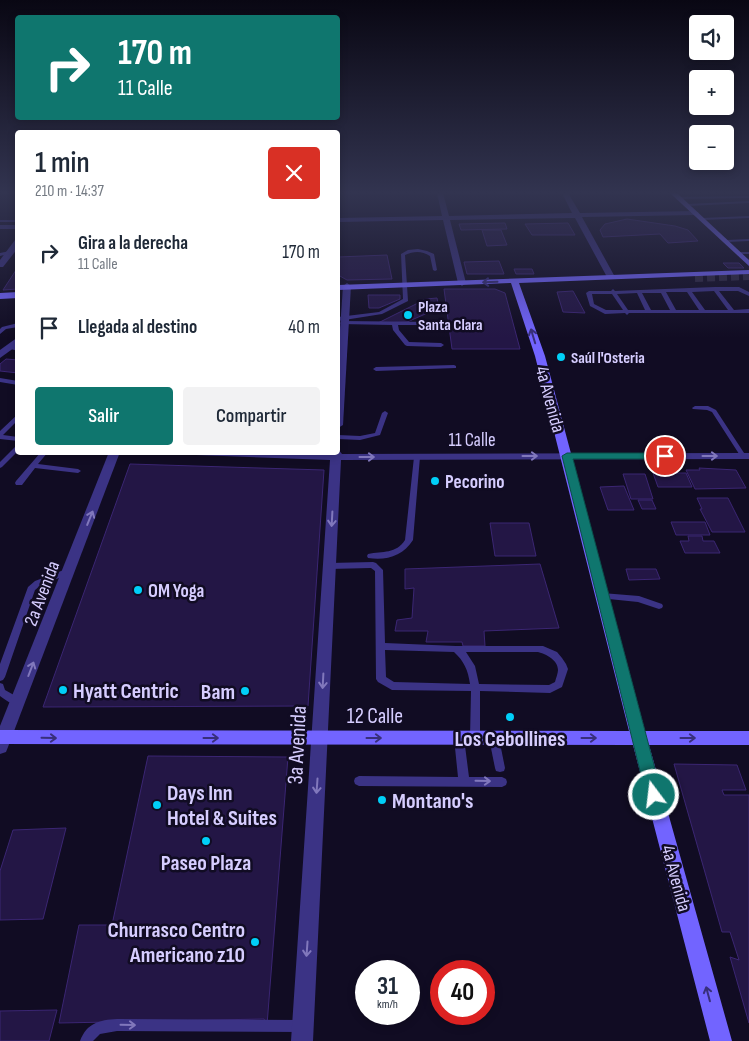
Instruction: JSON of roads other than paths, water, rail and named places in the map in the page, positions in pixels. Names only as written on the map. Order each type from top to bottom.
[{"type":"main road","points":[[728,242],[747,260]]},
{"type":"main road","points":[[342,286],[611,277],[747,260]]},
{"type":"main road","points":[[556,280],[590,282],[695,278]]},
{"type":"main road","name":"4a Avenida","points":[[514,281],[540,356],[639,738],[721,1041]]},
{"type":"main road","points":[[0,296],[15,295]]},
{"type":"main road","name":"12 Calle","points":[[1,740],[749,738]]},
{"type":"street","points":[[452,242],[462,283]]},
{"type":"street","points":[[592,242],[611,277]]},
{"type":"street","points":[[0,265],[15,246]]},
{"type":"street","points":[[340,355],[342,286]]},
{"type":"street","points":[[0,355],[13,348]]},
{"type":"street","name":"2a Avenida","points":[[1,740],[18,702],[114,455]]},
{"type":"street","name":"11 Calle","points":[[336,455],[417,457],[746,456]]},
{"type":"street","name":"3a Avenida","points":[[302,1033],[336,455]]},
{"type":"lane","points":[[0,255],[10,252]]},
{"type":"lane","points":[[341,320],[391,309],[406,300],[402,256],[407,252],[429,252],[432,255],[435,270]]},
{"type":"lane","points":[[715,289],[732,311]]},
{"type":"lane","points":[[749,294],[739,289],[589,293],[592,305],[605,312],[749,311]]},
{"type":"lane","points":[[662,290],[674,312]]},
{"type":"lane","points":[[688,290],[703,311]]},
{"type":"lane","points":[[613,291],[627,312]]},
{"type":"lane","points":[[638,291],[649,312]]},
{"type":"lane","points":[[341,320],[395,324],[437,324]]},
{"type":"lane","points":[[395,324],[396,330],[407,344],[442,345]]},
{"type":"lane","points":[[0,332],[9,326],[15,326]]},
{"type":"lane","points":[[376,369],[454,367]]},
{"type":"lane","points":[[0,380],[15,382]]},
{"type":"lane","points":[[695,408],[708,408],[714,411],[746,456]]},
{"type":"lane","points":[[340,437],[369,437],[378,434],[385,413]]},
{"type":"lane","points":[[0,436],[15,419]]},
{"type":"lane","points":[[0,436],[15,438]]},
{"type":"lane","points":[[0,466],[15,450]]},
{"type":"lane","points":[[20,483],[42,455]]},
{"type":"lane","points":[[371,556],[397,553],[405,548],[409,540],[417,457]]},
{"type":"lane","points":[[33,466],[78,471]]},
{"type":"lane","points":[[329,566],[373,565],[379,570],[381,679],[392,686],[474,686],[550,689],[559,684],[563,670],[556,656],[549,651],[381,646]]},
{"type":"lane","points":[[0,677],[31,589],[38,583],[69,571]]},
{"type":"lane","points":[[602,596],[639,599],[659,606]]},
{"type":"lane","points":[[456,649],[466,656],[471,664],[474,686],[467,738],[464,781]]},
{"type":"lane","points":[[0,688],[1,692],[18,702]]},
{"type":"lane","points":[[494,738],[500,768]]},
{"type":"lane","points":[[359,780],[502,782]]},
{"type":"lane","points":[[86,1041],[88,1034],[98,1027],[117,1025],[302,1033]]},
{"type":"tunnel","points":[[695,278],[749,276]]},
{"type":"place","name":"Plaza Santa Clara","points":[[408,315]]},
{"type":"place","name":"Saúl l'Osteria","points":[[561,357]]},
{"type":"place","name":"Pecorino","points":[[435,481]]},
{"type":"place","name":"OM Yoga","points":[[138,590]]},
{"type":"place","name":"Hyatt Centric","points":[[63,690]]},
{"type":"place","name":"Bam","points":[[245,691]]},
{"type":"place","name":"Los Cebollines","points":[[510,717]]},
{"type":"place","name":"Montano's","points":[[382,800]]},
{"type":"place","name":"Days Inn Hotel & Suites","points":[[157,805]]},
{"type":"place","name":"Paseo Plaza","points":[[206,841]]},
{"type":"place","name":"Churrasco Centro Americano z10","points":[[255,942]]}]
